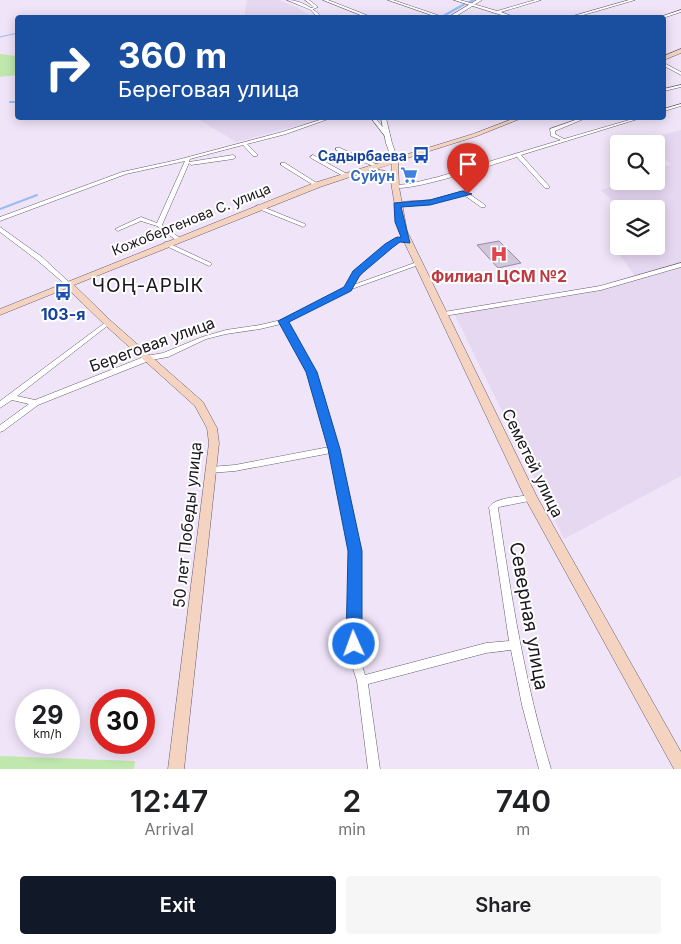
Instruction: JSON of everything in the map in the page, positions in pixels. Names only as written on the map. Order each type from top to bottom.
[{"type":"main road","points":[[666,57],[681,51]]},
{"type":"main road","name":"Кожобергенова С. улица","points":[[0,312],[258,207],[345,175],[475,135],[513,120]]},
{"type":"main road","name":"Семетей улица","points":[[395,160],[395,184],[399,222],[407,241],[444,314],[531,498],[681,767]]},
{"type":"main road","points":[[364,169],[383,172],[395,184]]},
{"type":"main road","name":"50 лет Победы улица","points":[[68,284],[108,323],[199,404],[208,417],[212,428],[214,443],[176,769]]},
{"type":"street","points":[[289,0],[312,9],[318,15]]},
{"type":"street","points":[[308,0],[316,6],[312,9]]},
{"type":"street","points":[[325,0],[364,15]]},
{"type":"street","points":[[390,0],[436,15]]},
{"type":"street","points":[[456,0],[507,15]]},
{"type":"street","points":[[454,15],[480,0]]},
{"type":"street","points":[[498,12],[539,0]]},
{"type":"street","points":[[578,15],[634,0]]},
{"type":"street","points":[[666,16],[681,11]]},
{"type":"street","points":[[356,15],[361,14]]},
{"type":"street","points":[[666,65],[681,74]]},
{"type":"street","points":[[666,90],[681,86]]},
{"type":"street","points":[[666,109],[681,105]]},
{"type":"street","points":[[0,219],[124,173],[188,159],[284,133],[323,120]]},
{"type":"street","points":[[375,120],[387,135]]},
{"type":"street","points":[[383,120],[395,160]]},
{"type":"street","points":[[562,139],[553,134],[552,130],[579,120]]},
{"type":"street","points":[[395,184],[409,186],[631,120]]},
{"type":"street","points":[[243,143],[255,155]]},
{"type":"street","points":[[338,149],[375,166]]},
{"type":"street","points":[[516,154],[547,187]]},
{"type":"street","points":[[185,165],[233,157]]},
{"type":"street","points":[[313,157],[345,175]]},
{"type":"street","points":[[159,225],[188,159]]},
{"type":"street","points":[[283,164],[317,185]]},
{"type":"street","points":[[397,204],[430,202],[465,193],[483,206]]},
{"type":"street","points":[[258,207],[303,224]]},
{"type":"street","points":[[118,228],[141,219],[159,225],[178,239]]},
{"type":"street","points":[[0,229],[3,238],[16,241],[37,256],[68,284]]},
{"type":"street","points":[[347,289],[356,273],[388,246],[398,240],[407,241]]},
{"type":"street","points":[[166,244],[210,264]]},
{"type":"street","name":"Береговая улица","points":[[0,429],[35,404],[149,358],[165,355],[204,338],[283,321],[347,289],[419,263]]},
{"type":"street","points":[[444,314],[601,288],[681,265]]},
{"type":"street","points":[[283,321],[311,372],[334,449],[355,551],[352,630],[355,659],[362,681],[374,769]]},
{"type":"street","name":"Береговая улица","points":[[0,405],[108,323]]},
{"type":"street","points":[[12,397],[35,404]]},
{"type":"street","points":[[210,470],[235,468],[334,449]]},
{"type":"street","name":"Северная улица","points":[[531,498],[497,504],[493,507],[514,645],[533,731],[545,769]]},
{"type":"street","points":[[362,681],[486,648],[514,645]]},
{"type":"shaded area","points":[[247,0],[279,0],[310,15],[244,15]]},
{"type":"shaded area","points":[[200,120],[319,120],[236,142]]},
{"type":"shaded area","points":[[681,130],[681,476],[564,539],[453,311],[637,279],[620,255],[665,255],[665,200],[612,200],[601,190],[610,187],[610,190],[665,190],[665,166],[671,164],[665,159],[665,135],[663,135]]},
{"type":"green space","points":[[0,54],[15,56],[15,75],[0,77]]},
{"type":"green space","points":[[0,756],[135,761],[134,769],[0,769]]},
{"type":"building","name":"Филиал ЦСМ №2","points":[[499,241],[521,263],[498,268],[477,245]]},
{"type":"waterway","points":[[468,3],[473,0]]},
{"type":"waterway","points":[[445,15],[465,4]]},
{"type":"waterway","points":[[0,37],[15,34]]},
{"type":"waterway","points":[[10,102],[15,102]]},
{"type":"waterway","points":[[0,209],[37,195]]},
{"type":"place","name":"Садырбаева","points":[[421,155]]},
{"type":"place","name":"Суйун","points":[[409,175]]},
{"type":"place","name":"Филиал ЦСМ №2","points":[[499,254]]},
{"type":"place","name":"103-я","points":[[63,292]]},
{"type":"district","name":"ЧОҢ-АРЫК","points":[[148,285]]},
{"type":"route","points":[[354,644],[352,630],[355,551],[334,449],[320,396],[311,372],[283,321],[347,289],[356,273],[388,246],[398,240],[407,241],[399,222],[397,204],[430,202],[462,193],[468,194]]}]
